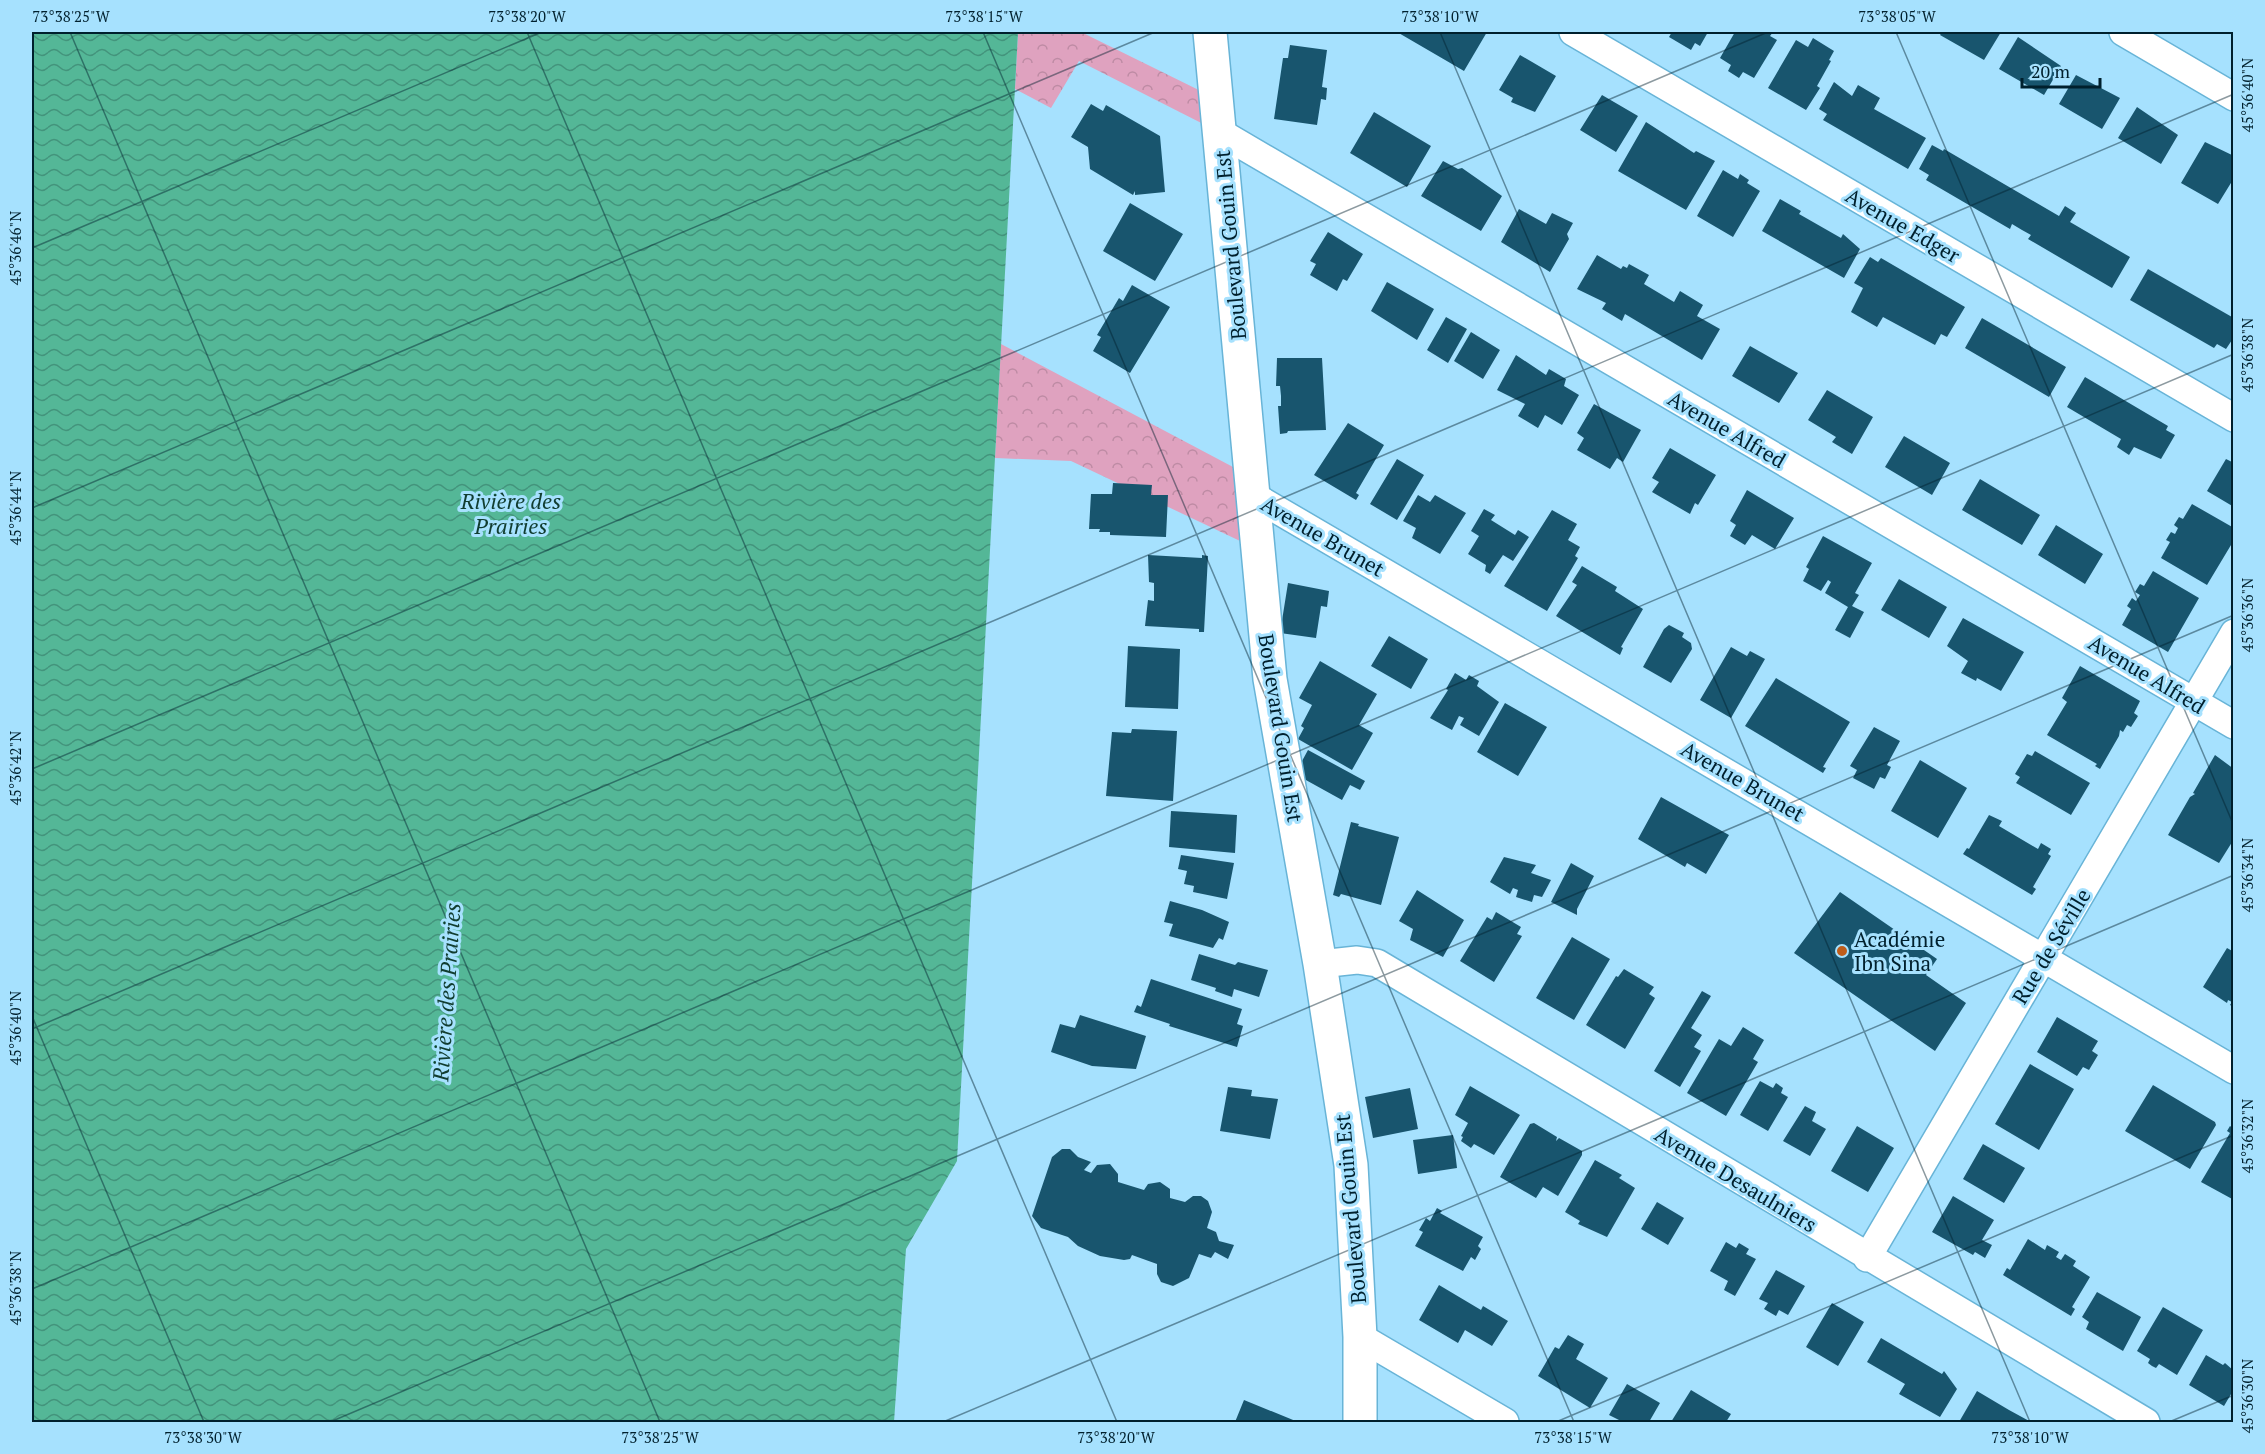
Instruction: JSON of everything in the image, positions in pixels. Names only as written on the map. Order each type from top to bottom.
[{"type":"street","name":"Boulevard Gouin Est","points":[[1210,32],[1270,679],[1320,964],[1351,1165],[1360,1337],[1360,1422]]},
{"type":"street","name":"Avenue Edger","points":[[1573,32],[2234,418]]},
{"type":"street","points":[[2123,32],[2152,39],[2234,97]]},
{"type":"street","name":"Avenue Alfred","points":[[1221,133],[2234,725]]},
{"type":"street","name":"Avenue Brunet","points":[[1252,495],[2234,1070]]},
{"type":"street","name":"Rue de Séville","points":[[1867,1258],[2234,633]]},
{"type":"street","name":"Avenue Desaulniers","points":[[1320,964],[1358,960],[1377,963],[1867,1258],[2146,1422]]},
{"type":"street","points":[[1360,1337],[1505,1422]]},
{"type":"green space","points":[[1018,32],[1081,32],[1217,99],[1221,133],[1079,61],[1051,108],[1015,89]]},
{"type":"green space","points":[[1001,344],[1250,476],[1257,549],[1071,461],[995,458]]},
{"type":"water","name":"Rivière des Prairies","points":[[32,32],[1018,32],[957,1161],[906,1249],[894,1422],[32,1422]]},
{"type":"building","points":[[1397,32],[1487,32],[1464,71]]},
{"type":"building","points":[[1672,32],[1708,32],[1700,46],[1695,43],[1691,50],[1669,37]]},
{"type":"building","points":[[1735,32],[1773,32],[1770,36],[1777,40],[1754,78],[1743,72],[1739,78],[1728,71],[1731,65],[1720,58]]},
{"type":"building","points":[[1942,32],[2001,32],[1984,60],[1940,35]]},
{"type":"building","points":[[2018,37],[2061,66],[2044,95],[1999,69]]},
{"type":"building","points":[[1813,38],[1834,51],[1817,86],[1820,88],[1806,110],[1768,88],[1796,40],[1808,47]]},
{"type":"building","points":[[1290,45],[1327,50],[1322,87],[1327,88],[1326,100],[1321,99],[1317,125],[1274,119],[1283,58],[1288,58]]},
{"type":"building","points":[[1520,55],[1556,76],[1535,112],[1511,102],[1513,98],[1499,90]]},
{"type":"building","points":[[2076,75],[2120,98],[2102,129],[2059,104]]},
{"type":"building","points":[[1834,82],[1852,96],[1858,85],[1880,98],[1874,109],[1926,138],[1908,169],[1823,120],[1827,114],[1819,109]]},
{"type":"building","points":[[1602,95],[1638,116],[1616,152],[1580,130]]},
{"type":"building","points":[[1091,104],[1103,111],[1106,105],[1160,136],[1165,192],[1135,195],[1135,191],[1133,195],[1090,169],[1088,147],[1071,137]]},
{"type":"building","points":[[2137,107],[2178,135],[2161,164],[2118,138]]},
{"type":"building","points":[[1374,112],[1431,146],[1407,187],[1350,153]]},
{"type":"building","points":[[1646,122],[1694,153],[1696,151],[1715,161],[1686,210],[1618,171]]},
{"type":"building","points":[[2205,142],[2234,156],[2234,178],[2218,204],[2181,183]]},
{"type":"building","points":[[1932,145],[1943,151],[1944,149],[2059,216],[2065,206],[2076,213],[2070,222],[2130,257],[2112,288],[2028,239],[2031,235],[2012,224],[2010,229],[1926,180],[1929,175],[1919,169]]},
{"type":"building","points":[[1443,161],[1458,169],[1462,168],[1502,196],[1481,231],[1421,196]]},
{"type":"building","points":[[1723,170],[1738,179],[1740,174],[1749,180],[1747,183],[1760,191],[1733,237],[1697,216]]},
{"type":"building","points":[[1780,199],[1801,211],[1799,214],[1841,238],[1843,234],[1860,249],[1844,278],[1762,231]]},
{"type":"building","points":[[1130,203],[1183,234],[1155,281],[1103,251]]},
{"type":"building","points":[[1519,209],[1546,224],[1552,213],[1573,223],[1567,234],[1569,239],[1550,272],[1501,242]]},
{"type":"building","points":[[1328,232],[1363,254],[1347,281],[1343,279],[1337,291],[1310,275],[1316,264],[1310,261]]},
{"type":"building","points":[[1597,255],[1621,269],[1623,266],[1627,268],[1629,264],[1649,275],[1644,284],[1674,302],[1680,291],[1703,305],[1697,316],[1720,329],[1702,360],[1625,314],[1622,321],[1602,309],[1606,303],[1577,289]]},
{"type":"building","points":[[1870,257],[1878,262],[1881,258],[1965,307],[1947,337],[1941,334],[1935,345],[1883,317],[1877,327],[1851,312],[1863,288],[1854,283]]},
{"type":"building","points":[[2148,269],[2232,317],[2234,337],[2226,349],[2217,344],[2214,348],[2130,300]]},
{"type":"building","points":[[1387,282],[1434,309],[1417,340],[1371,311]]},
{"type":"building","points":[[1132,285],[1170,307],[1130,373],[1093,351],[1101,337],[1097,335],[1119,298],[1123,301]]},
{"type":"building","points":[[1446,317],[1467,329],[1448,363],[1427,350]]},
{"type":"building","points":[[1982,318],[2066,367],[2049,397],[1965,348]]},
{"type":"building","points":[[1471,332],[1500,350],[1483,379],[1454,361]]},
{"type":"building","points":[[1750,346],[1798,373],[1779,403],[1732,376]]},
{"type":"building","points":[[1516,355],[1546,375],[1549,369],[1566,379],[1564,386],[1579,395],[1562,425],[1545,415],[1538,428],[1518,416],[1525,404],[1497,390]]},
{"type":"building","points":[[1277,358],[1322,358],[1326,430],[1288,431],[1280,434],[1278,406],[1281,406],[1281,396],[1280,386],[1276,386]]},
{"type":"building","points":[[2085,377],[2168,426],[2166,430],[2175,435],[2161,459],[2134,447],[2129,455],[2117,447],[2121,439],[2067,407]]},
{"type":"building","points":[[1827,390],[1873,417],[1852,454],[1832,442],[1836,437],[1808,420]]},
{"type":"building","points":[[1594,404],[1641,430],[1623,462],[1617,458],[1610,469],[1577,450],[1584,438],[1577,433]]},
{"type":"building","points":[[1348,423],[1384,445],[1356,493],[1359,495],[1356,500],[1314,475]]},
{"type":"building","points":[[1904,436],[1950,463],[1932,495],[1885,467]]},
{"type":"building","points":[[1670,448],[1716,475],[1698,505],[1695,503],[1690,514],[1652,492],[1659,482],[1652,478]]},
{"type":"building","points":[[1397,459],[1424,475],[1397,520],[1370,504]]},
{"type":"building","points":[[2226,459],[2234,463],[2234,507],[2207,491]]},
{"type":"building","points":[[1980,479],[2040,515],[2022,545],[1962,510]]},
{"type":"building","points":[[1113,483],[1152,485],[1151,495],[1168,495],[1166,537],[1110,535],[1110,532],[1099,532],[1100,529],[1089,529],[1091,494],[1112,494]]},
{"type":"building","points":[[1747,490],[1794,518],[1775,549],[1752,535],[1745,545],[1730,536],[1736,525],[1730,521]]},
{"type":"building","points":[[1418,495],[1430,502],[1435,495],[1466,513],[1440,554],[1412,538],[1416,528],[1403,521]]},
{"type":"building","points":[[2192,504],[2234,528],[2234,540],[2207,585],[2161,558],[2170,542],[2166,540],[2171,532],[2175,534],[2178,528],[2174,525],[2179,517],[2183,519]]},
{"type":"building","points":[[1484,509],[1495,515],[1491,520],[1515,535],[1518,530],[1529,537],[1513,561],[1503,555],[1490,574],[1485,571],[1486,565],[1468,554],[1479,536],[1471,531]]},
{"type":"building","points":[[1552,510],[1577,524],[1568,540],[1580,547],[1575,556],[1578,558],[1547,611],[1504,586]]},
{"type":"building","points":[[2056,525],[2103,554],[2085,584],[2038,555]]},
{"type":"building","points":[[1823,536],[1872,563],[1855,593],[1859,595],[1852,606],[1864,612],[1850,638],[1835,630],[1848,607],[1825,593],[1831,582],[1828,580],[1821,591],[1803,581],[1809,569],[1806,567]]},
{"type":"building","points":[[1148,555],[1202,558],[1202,555],[1208,556],[1204,632],[1199,632],[1199,629],[1145,626],[1148,600],[1154,601],[1154,583],[1149,582]]},
{"type":"building","points":[[1582,566],[1617,587],[1615,591],[1643,609],[1621,647],[1623,648],[1620,655],[1556,616],[1577,585],[1572,582]]},
{"type":"building","points":[[2153,571],[2199,598],[2168,652],[2122,625],[2131,609],[2127,606],[2132,598],[2136,601],[2140,595],[2135,592],[2140,584],[2144,586]]},
{"type":"building","points":[[1899,579],[1947,607],[1929,638],[1881,610]]},
{"type":"building","points":[[1288,583],[1329,591],[1327,607],[1321,606],[1316,638],[1280,633]]},
{"type":"building","points":[[1963,618],[2024,652],[2001,691],[1977,678],[1976,681],[1961,673],[1968,661],[1947,646]]},
{"type":"building","points":[[1669,625],[1684,633],[1682,637],[1691,643],[1692,649],[1671,683],[1643,667],[1664,629]]},
{"type":"building","points":[[1389,636],[1428,659],[1411,689],[1371,666]]},
{"type":"building","points":[[1128,646],[1180,649],[1178,709],[1125,707]]},
{"type":"building","points":[[1731,647],[1747,656],[1750,651],[1765,659],[1731,718],[1700,700]]},
{"type":"building","points":[[1320,661],[1377,694],[1359,725],[1373,733],[1352,770],[1298,739],[1304,728],[1301,726],[1312,705],[1299,698]]},
{"type":"building","points":[[2080,666],[2140,701],[2134,713],[2138,716],[2131,727],[2127,725],[2123,732],[2120,730],[2119,736],[2100,769],[2095,766],[2097,764],[2047,735],[2067,702],[2062,698]]},
{"type":"building","points":[[1455,673],[1466,680],[1469,675],[1479,681],[1477,686],[1499,702],[1479,736],[1460,725],[1464,718],[1459,716],[1452,730],[1430,718],[1448,690],[1446,689]]},
{"type":"building","points":[[1776,678],[1850,722],[1823,767],[1826,768],[1823,773],[1745,726]]},
{"type":"building","points":[[1505,703],[1547,727],[1518,776],[1477,752]]},
{"type":"building","points":[[1874,727],[1900,741],[1887,765],[1891,767],[1885,779],[1880,777],[1874,789],[1853,778],[1857,770],[1850,766]]},
{"type":"building","points":[[1132,729],[1177,731],[1173,801],[1106,796],[1112,732],[1131,733]]},
{"type":"building","points":[[1308,750],[1365,781],[1360,790],[1350,785],[1342,800],[1295,774]]},
{"type":"building","points":[[2035,751],[2090,783],[2071,815],[2016,783],[2020,777],[2015,774],[2027,754],[2032,756]]},
{"type":"building","points":[[2215,755],[2234,769],[2234,839],[2219,863],[2168,835],[2190,797],[2195,794],[2193,793]]},
{"type":"building","points":[[1920,760],[1967,788],[1938,838],[1891,811]]},
{"type":"building","points":[[1661,797],[1729,835],[1706,874],[1687,863],[1685,867],[1638,839]]},
{"type":"building","points":[[1171,811],[1237,815],[1235,853],[1169,847]]},
{"type":"building","points":[[1989,815],[2002,821],[1999,826],[2038,849],[2041,843],[2051,849],[2048,854],[2051,856],[2033,887],[2036,889],[2032,895],[1963,854],[1967,848],[1969,849]]},
{"type":"building","points":[[1351,822],[1399,837],[1381,905],[1341,894],[1339,897],[1333,895]]},
{"type":"building","points":[[1181,855],[1234,863],[1227,899],[1193,892],[1194,886],[1184,884],[1187,871],[1178,869]]},
{"type":"building","points":[[1504,857],[1536,865],[1531,873],[1551,880],[1542,897],[1534,895],[1532,902],[1516,897],[1518,890],[1513,888],[1510,894],[1490,882]]},
{"type":"building","points":[[1571,863],[1594,876],[1577,909],[1577,915],[1551,902]]},
{"type":"building","points":[[1417,890],[1464,920],[1443,957],[1410,940],[1413,929],[1399,921]]},
{"type":"building","points":[[1840,892],[1937,959],[1926,975],[1966,1003],[1935,1051],[1794,953]]},
{"type":"building","points":[[1170,901],[1202,910],[1229,922],[1223,940],[1219,938],[1213,948],[1169,936],[1173,924],[1164,922]]},
{"type":"building","points":[[1496,912],[1521,927],[1517,934],[1522,936],[1494,982],[1460,961],[1487,917],[1492,920]]},
{"type":"building","points":[[1572,937],[1610,959],[1574,1020],[1536,998]]},
{"type":"building","points":[[2227,948],[2234,952],[2234,1007],[2230,1005],[2232,1002],[2228,1000],[2227,1003],[2203,987]]},
{"type":"building","points":[[1199,954],[1235,965],[1238,962],[1268,970],[1259,997],[1234,989],[1232,997],[1215,991],[1216,988],[1191,980]]},
{"type":"building","points":[[1624,969],[1654,987],[1649,994],[1655,998],[1625,1049],[1586,1025],[1616,976],[1618,977]]},
{"type":"building","points":[[1151,979],[1242,1009],[1237,1024],[1243,1026],[1237,1047],[1169,1026],[1170,1024],[1134,1012],[1137,1005],[1141,1007]]},
{"type":"building","points":[[1702,991],[1711,996],[1691,1028],[1702,1035],[1694,1047],[1701,1051],[1680,1087],[1654,1071]]},
{"type":"building","points":[[1080,1015],[1146,1036],[1136,1069],[1092,1066],[1051,1052],[1060,1024],[1075,1028]]},
{"type":"building","points":[[2057,1017],[2098,1041],[2092,1051],[2098,1055],[2089,1070],[2083,1067],[2077,1076],[2037,1052]]},
{"type":"building","points":[[1743,1027],[1764,1040],[1753,1059],[1758,1062],[1726,1116],[1687,1093],[1719,1039],[1731,1046]]},
{"type":"building","points":[[2030,1064],[2074,1089],[2039,1150],[1995,1124]]},
{"type":"building","points":[[1760,1081],[1773,1088],[1776,1083],[1783,1088],[1781,1093],[1788,1097],[1768,1131],[1740,1115]]},
{"type":"building","points":[[2153,1085],[2215,1122],[2216,1125],[2190,1169],[2125,1131]]},
{"type":"building","points":[[1470,1086],[1520,1115],[1494,1155],[1474,1144],[1471,1148],[1461,1141],[1463,1137],[1461,1136],[1468,1123],[1455,1115]]},
{"type":"building","points":[[1228,1087],[1252,1090],[1251,1096],[1278,1099],[1270,1139],[1220,1131]]},
{"type":"building","points":[[1410,1088],[1418,1129],[1373,1138],[1365,1097]]},
{"type":"building","points":[[1805,1106],[1816,1112],[1812,1121],[1826,1129],[1810,1156],[1783,1141]]},
{"type":"building","points":[[1534,1123],[1557,1137],[1556,1141],[1559,1138],[1582,1151],[1582,1155],[1558,1196],[1543,1187],[1536,1198],[1500,1177],[1530,1124]]},
{"type":"building","points":[[1857,1126],[1894,1148],[1868,1192],[1831,1171]]},
{"type":"building","points":[[2230,1126],[2234,1129],[2234,1200],[2201,1182],[2230,1133],[2227,1131]]},
{"type":"building","points":[[1453,1135],[1457,1168],[1418,1174],[1413,1140]]},
{"type":"building","points":[[1983,1144],[2025,1168],[2004,1203],[1963,1179]]},
{"type":"building","points":[[1062,1149],[1070,1149],[1078,1157],[1091,1162],[1084,1170],[1091,1173],[1097,1165],[1110,1164],[1118,1174],[1118,1182],[1144,1190],[1148,1184],[1160,1182],[1170,1189],[1170,1198],[1185,1202],[1193,1196],[1201,1196],[1208,1201],[1212,1212],[1207,1228],[1216,1232],[1219,1241],[1234,1245],[1228,1259],[1215,1252],[1211,1258],[1199,1254],[1189,1278],[1173,1286],[1161,1282],[1157,1274],[1157,1264],[1132,1255],[1130,1259],[1124,1260],[1100,1256],[1078,1246],[1068,1237],[1041,1228],[1032,1216],[1052,1157]]},
{"type":"building","points":[[1595,1160],[1622,1175],[1619,1178],[1635,1188],[1607,1237],[1578,1224],[1580,1221],[1565,1212]]},
{"type":"building","points":[[1953,1196],[1994,1220],[1982,1240],[1992,1245],[1985,1258],[1975,1252],[1973,1255],[1932,1232]]},
{"type":"building","points":[[1657,1202],[1684,1218],[1668,1245],[1641,1229]]},
{"type":"building","points":[[1437,1208],[1442,1211],[1440,1213],[1483,1237],[1478,1246],[1481,1249],[1475,1260],[1471,1257],[1463,1271],[1415,1246],[1423,1232],[1419,1230],[1426,1218],[1430,1221]]},
{"type":"building","points":[[2028,1239],[2045,1250],[2047,1245],[2059,1252],[2056,1257],[2061,1260],[2065,1254],[2076,1261],[2073,1266],[2090,1277],[2072,1307],[2075,1309],[2071,1316],[2003,1275],[2007,1268],[2010,1270]]},
{"type":"building","points":[[1726,1242],[1736,1248],[1739,1243],[1749,1249],[1746,1254],[1756,1259],[1735,1296],[1724,1290],[1728,1281],[1710,1271]]},
{"type":"building","points":[[1776,1270],[1805,1286],[1788,1315],[1779,1310],[1776,1316],[1764,1309],[1768,1303],[1759,1299]]},
{"type":"building","points":[[1439,1285],[1481,1310],[1483,1306],[1508,1321],[1492,1346],[1465,1330],[1458,1343],[1419,1320]]},
{"type":"building","points":[[2097,1292],[2141,1317],[2123,1351],[2086,1329],[2089,1322],[2082,1317]]},
{"type":"building","points":[[1832,1303],[1864,1322],[1838,1366],[1806,1347]]},
{"type":"building","points":[[2163,1307],[2203,1330],[2177,1375],[2159,1364],[2156,1368],[2152,1366],[2148,1363],[2150,1359],[2137,1351]]},
{"type":"building","points":[[1568,1335],[1584,1344],[1576,1359],[1608,1378],[1590,1408],[1538,1376],[1555,1347],[1559,1349]]},
{"type":"building","points":[[1881,1338],[1942,1374],[1944,1371],[1957,1389],[1940,1417],[1899,1394],[1905,1384],[1867,1362]]},
{"type":"building","points":[[2206,1355],[2223,1365],[2225,1363],[2234,1371],[2234,1389],[2224,1406],[2189,1385]]},
{"type":"building","points":[[1627,1384],[1660,1403],[1649,1422],[1618,1422],[1619,1420],[1609,1415]]},
{"type":"building","points":[[1691,1390],[1731,1414],[1726,1422],[1671,1422]]},
{"type":"building","points":[[1977,1391],[2009,1410],[2031,1422],[1959,1422]]},
{"type":"building","points":[[1244,1400],[1298,1422],[1235,1422]]},
{"type":"place","name":"Académie Ibn Sina","points":[[1842,951]]}]
